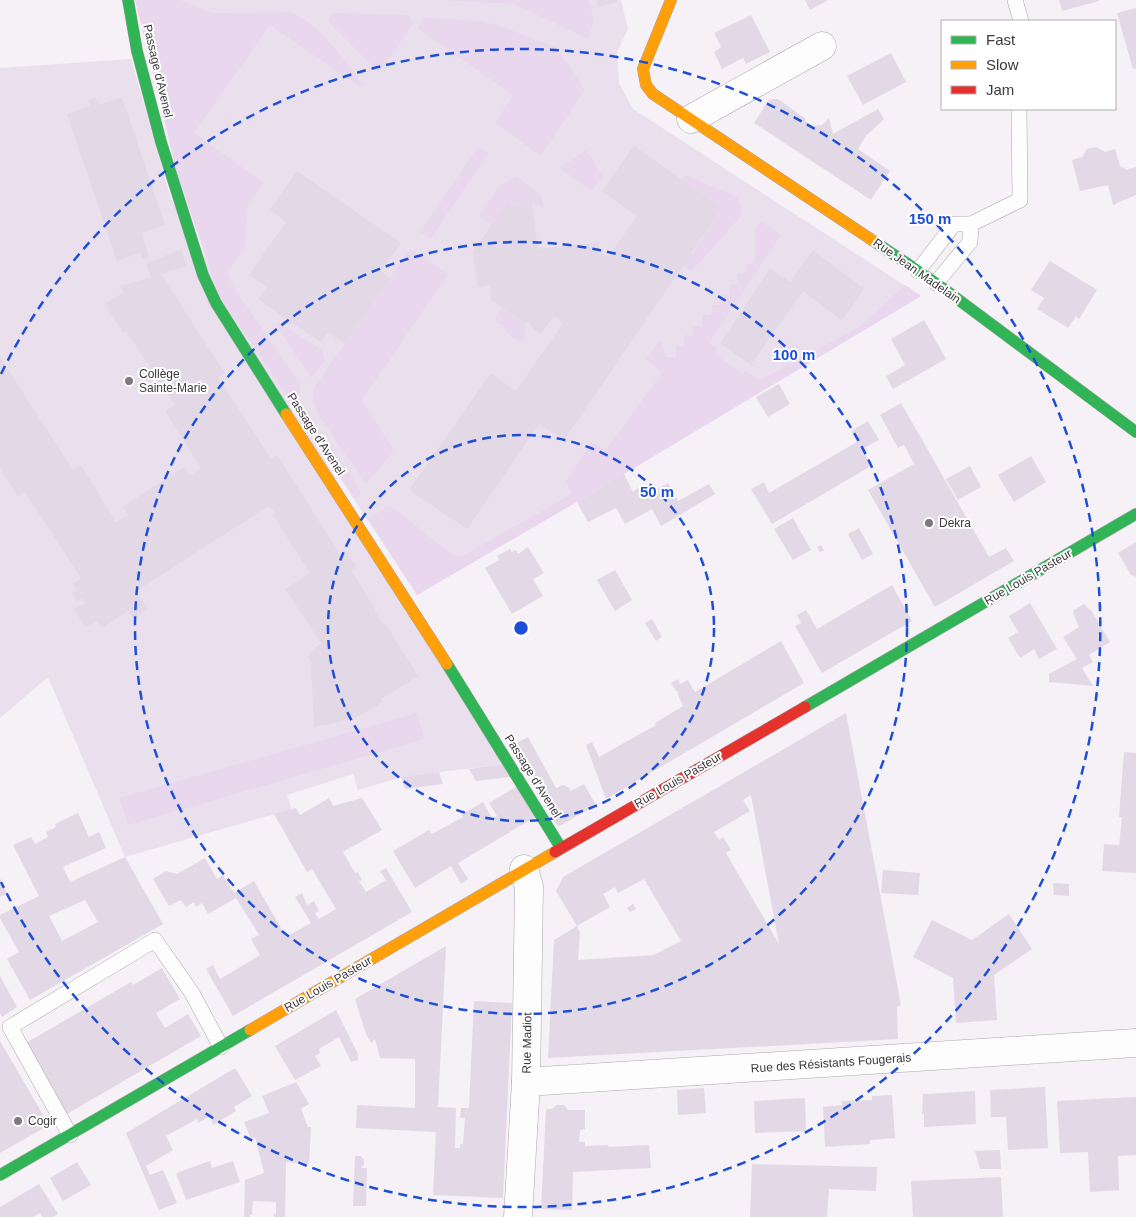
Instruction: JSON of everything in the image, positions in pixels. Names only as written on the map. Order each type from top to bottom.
[{"type":"street","name":"Passage d'Avenel","points":[[128,0],[137,51],[161,142],[203,275],[216,303],[436,645],[561,848]]},
{"type":"street","name":"Rue Jean Madelain","points":[[671,0],[643,69],[646,85],[653,94],[936,283],[1136,432]]},
{"type":"street","points":[[691,119],[822,46]]},
{"type":"street","name":"Rue Louis Pasteur","points":[[0,1175],[1136,514]]},
{"type":"street","name":"Rue Madiot","points":[[518,1217],[526,1082],[530,888],[524,869]]},
{"type":"street","name":"Rue des Résistants Fougerais","points":[[526,1082],[1136,1043]]},
{"type":"lane","points":[[1015,0],[1021,20]]},
{"type":"lane","points":[[918,271],[954,224],[971,224],[1020,200],[1019,110]]},
{"type":"lane","points":[[936,283],[970,242],[971,224]]},
{"type":"lane","points":[[70,1135],[10,1027],[154,940],[192,993],[221,1047]]},
{"type":"shaded area","points":[[135,0],[621,0],[628,29],[617,52],[619,83],[633,109],[921,296],[604,486],[417,595],[219,295]]},
{"type":"shaded area","points":[[135,0],[180,0],[212,13],[290,12],[301,17],[321,33],[362,84],[360,87],[270,25],[194,133],[264,183],[247,207],[245,247],[228,272],[232,285],[300,384],[300,400],[360,490],[360,495],[356,499],[219,295],[177,173]]},
{"type":"shaded area","points":[[441,0],[589,0],[594,21],[588,39],[514,4]]},
{"type":"shaded area","points":[[332,13],[410,15],[413,24],[379,73],[328,21]]},
{"type":"shaded area","points":[[425,18],[482,21],[555,47],[585,90],[541,156],[495,123],[513,95],[417,28]]},
{"type":"shaded area","name":"Collège Sainte-Marie","points":[[131,59],[171,199],[504,764],[402,777],[358,790],[353,774],[287,795],[292,809],[125,857],[48,677],[0,718],[0,68]]},
{"type":"shaded area","points":[[478,147],[488,154],[430,239],[420,232]]},
{"type":"shaded area","points":[[586,150],[603,177],[591,191],[560,168]]},
{"type":"shaded area","points":[[686,175],[737,197],[741,206],[741,216],[692,271],[684,267],[722,208],[682,180]]},
{"type":"shaded area","points":[[517,177],[541,195],[544,208],[532,203],[509,206],[508,201],[491,224],[480,217],[499,185]]},
{"type":"shaded area","points":[[761,221],[781,235],[709,343],[717,349],[715,354],[742,374],[746,371],[760,380],[859,327],[905,285],[921,296],[604,486],[417,595],[368,519],[388,506],[395,509],[450,553],[457,556],[464,555],[572,494],[566,482],[591,442],[606,450],[662,373],[646,359],[660,340],[666,357],[676,357],[676,346],[684,346],[684,335],[694,336],[693,326],[702,326],[703,315],[711,315],[712,305],[720,305],[720,295],[729,294],[729,285],[738,284],[738,273],[747,272],[746,264],[755,263],[755,228]]},
{"type":"shaded area","points":[[410,249],[448,274],[362,400],[394,451],[366,484],[318,414],[313,401],[314,388]]},
{"type":"shaded area","points":[[502,308],[525,323],[525,341],[517,340],[508,334],[502,324],[497,324],[495,318]]},
{"type":"shaded area","points":[[278,322],[322,350],[325,361],[311,378],[276,325]]},
{"type":"shaded area","points":[[417,713],[425,739],[128,825],[119,798]]},
{"type":"building","points":[[596,0],[617,0],[618,2],[598,7]]},
{"type":"building","points":[[805,0],[828,0],[810,10]]},
{"type":"building","points":[[1059,0],[1099,0],[1099,1],[1062,11]]},
{"type":"building","points":[[1136,8],[1136,68],[1133,69],[1117,13]]},
{"type":"building","points":[[751,15],[770,52],[746,64],[743,58],[722,69],[714,52],[721,47],[714,33]]},
{"type":"building","points":[[891,53],[906,82],[863,105],[847,76]]},
{"type":"building","points":[[122,97],[165,225],[142,233],[149,257],[142,259],[140,253],[117,261],[67,114],[90,106],[88,100],[95,98],[99,105]]},
{"type":"building","points":[[778,99],[806,119],[805,121],[812,126],[822,125],[829,118],[833,134],[878,109],[884,119],[866,136],[858,149],[890,171],[871,200],[754,123],[768,101]]},
{"type":"building","points":[[634,146],[722,208],[691,253],[692,255],[684,267],[564,440],[539,424],[467,529],[409,490],[491,373],[516,391],[563,323],[554,316],[541,334],[531,327],[529,322],[525,323],[491,300],[490,285],[478,287],[473,252],[508,200],[509,206],[532,203],[538,249],[599,242],[600,252],[608,257],[637,216],[602,191]]},
{"type":"building","points":[[1096,147],[1105,152],[1115,149],[1120,166],[1127,170],[1136,167],[1136,195],[1113,205],[1108,185],[1080,191],[1072,160],[1082,157],[1087,149]]},
{"type":"building","points":[[297,171],[401,243],[381,271],[390,278],[345,343],[328,332],[320,342],[258,299],[267,287],[249,275],[286,222],[270,210]]},
{"type":"building","points":[[181,249],[186,266],[161,274],[225,373],[218,377],[271,459],[277,455],[340,554],[347,551],[356,566],[351,570],[374,610],[383,624],[385,623],[418,676],[381,699],[383,702],[361,715],[345,721],[314,727],[311,667],[313,666],[308,656],[321,643],[285,589],[310,573],[269,506],[136,591],[148,609],[133,618],[128,611],[102,628],[97,621],[86,628],[74,609],[85,603],[82,598],[77,601],[72,593],[77,590],[73,584],[81,578],[25,492],[18,497],[0,469],[0,357],[73,470],[81,465],[116,522],[128,515],[123,506],[185,467],[190,475],[201,468],[165,411],[175,405],[126,331],[123,333],[105,304],[124,292],[120,286],[151,277],[146,264]]},
{"type":"building","points":[[813,250],[862,287],[863,285],[865,287],[842,321],[803,291],[752,363],[754,367],[720,343],[769,268],[790,282]]},
{"type":"building","points":[[1050,261],[1097,290],[1079,319],[1076,316],[1068,328],[1037,309],[1044,298],[1031,290]]},
{"type":"building","points":[[924,320],[946,359],[893,389],[886,376],[905,365],[891,339]]},
{"type":"building","points":[[779,384],[790,404],[768,417],[756,397]]},
{"type":"building","name":"Dekra","points":[[901,403],[989,557],[1006,548],[1014,561],[935,607],[868,490],[914,464],[904,445],[898,448],[880,415]]},
{"type":"building","points":[[868,421],[879,440],[862,449],[871,466],[772,524],[751,489],[764,482],[769,493],[857,442],[851,431]]},
{"type":"building","points":[[1031,456],[1046,482],[1014,502],[998,475]]},
{"type":"building","points":[[970,466],[981,487],[958,500],[946,479]]},
{"type":"building","points":[[624,474],[633,492],[638,488],[644,497],[652,493],[654,488],[657,489],[668,483],[678,501],[709,484],[715,494],[661,526],[652,509],[625,524],[616,508],[588,522],[577,502]]},
{"type":"building","points":[[793,518],[811,550],[793,560],[774,529]]},
{"type":"building","points":[[859,528],[873,554],[862,560],[848,534]]},
{"type":"building","points":[[1136,542],[1136,577],[1131,575],[1118,553]]},
{"type":"building","points":[[821,545],[824,550],[820,552],[817,547]]},
{"type":"building","points":[[528,547],[544,573],[533,579],[543,596],[512,614],[485,568],[499,560],[497,556],[510,549],[512,552],[516,550],[518,554]]},
{"type":"building","points":[[615,570],[632,600],[615,611],[597,580]]},
{"type":"building","points":[[892,585],[912,621],[822,673],[795,626],[801,623],[797,615],[806,610],[817,629]]},
{"type":"building","points":[[1030,603],[1057,649],[1039,659],[1034,649],[1020,658],[1008,638],[1018,632],[1009,616]]},
{"type":"building","points":[[1084,604],[1091,610],[1110,642],[1089,655],[1093,662],[1082,668],[1093,686],[1049,682],[1049,674],[1077,659],[1063,637],[1079,627],[1073,613],[1074,610]]},
{"type":"building","points":[[652,619],[662,637],[656,641],[645,623]]},
{"type":"building","points":[[781,641],[804,683],[606,799],[586,745],[592,742],[599,757],[656,725],[655,723],[683,706],[678,691],[676,691],[671,683],[678,679],[680,684],[688,680],[695,692]]},
{"type":"building","points":[[846,713],[901,1005],[897,1007],[898,1039],[548,1058],[554,940],[577,926],[556,891],[563,877]],"holes":[[[751,795],[779,944],[726,853],[731,850],[723,837],[719,840],[714,832],[750,811],[743,800]],[[644,879],[681,941],[654,955],[578,960],[580,933],[577,926],[610,907],[603,894],[615,887],[618,893]]]},
{"type":"building","points":[[528,737],[556,788],[563,785],[571,791],[584,784],[596,805],[558,827],[520,758],[518,742]]},
{"type":"building","points":[[1124,752],[1136,753],[1136,873],[1102,871],[1104,844],[1119,845],[1122,817],[1119,817]]},
{"type":"building","points":[[504,764],[511,777],[476,781],[469,769]]},
{"type":"building","points":[[439,772],[443,784],[405,789],[401,777]]},
{"type":"building","points":[[517,786],[535,817],[458,863],[468,879],[461,884],[451,866],[415,888],[393,851],[429,830],[432,834],[463,817],[461,815],[483,802],[492,818],[497,816],[489,803]]},
{"type":"building","points":[[329,798],[333,806],[362,798],[382,830],[343,852],[355,873],[358,872],[362,880],[359,881],[366,892],[386,880],[380,871],[386,868],[412,912],[233,1016],[206,969],[213,965],[220,979],[260,955],[251,939],[259,935],[236,898],[208,914],[202,903],[196,907],[194,902],[186,907],[181,900],[169,906],[153,879],[166,871],[177,874],[205,858],[217,879],[223,875],[234,893],[254,881],[286,937],[311,923],[295,897],[302,893],[307,905],[314,901],[319,911],[315,913],[319,919],[336,909],[312,869],[307,872],[274,814],[296,808],[300,815]]},
{"type":"building","points":[[78,813],[89,837],[99,832],[106,848],[63,867],[70,882],[125,857],[163,924],[30,1000],[7,959],[19,952],[0,915],[39,896],[13,845],[31,837],[35,844],[48,837],[46,832],[56,827],[55,824]],"holes":[[[85,900],[98,922],[62,941],[49,916]]]},
{"type":"building","points":[[883,870],[920,873],[918,895],[881,893]]},
{"type":"building","points":[[0,878],[7,894],[0,897]]},
{"type":"building","points":[[1053,883],[1069,884],[1069,896],[1054,895]]},
{"type":"building","points":[[633,904],[636,909],[630,912],[627,908]]},
{"type":"building","points":[[1009,914],[1032,949],[994,975],[997,1020],[956,1023],[953,978],[913,957],[932,920],[972,940]]},
{"type":"building","points":[[446,946],[438,1107],[456,1108],[455,1148],[460,1148],[460,1144],[463,1144],[465,1118],[460,1118],[461,1108],[469,1108],[474,1001],[512,1003],[503,1198],[433,1195],[436,1132],[356,1128],[357,1105],[415,1108],[415,1059],[380,1058],[375,1039],[371,1043],[366,1034],[355,999]]},
{"type":"building","points":[[162,968],[180,999],[156,1013],[165,1028],[188,1014],[201,1036],[67,1114],[26,1043],[131,982],[133,985]]},
{"type":"building","points":[[0,976],[17,1007],[2,1017],[0,1013]]},
{"type":"building","points":[[336,1010],[358,1054],[358,1060],[351,1062],[339,1037],[319,1049],[320,1053],[315,1056],[321,1066],[295,1080],[275,1046]]},
{"type":"building","points":[[0,1041],[49,1125],[0,1153]]},
{"type":"building","points":[[235,1068],[252,1096],[234,1107],[236,1111],[213,1125],[210,1116],[198,1123],[197,1119],[166,1136],[173,1150],[146,1166],[150,1175],[163,1170],[177,1203],[159,1210],[126,1133]]},
{"type":"building","points":[[296,1082],[309,1104],[301,1109],[308,1127],[311,1127],[309,1164],[286,1162],[285,1217],[274,1217],[274,1213],[276,1214],[276,1202],[253,1201],[252,1215],[244,1217],[245,1180],[264,1173],[255,1137],[251,1139],[244,1122],[269,1113],[262,1096]]},
{"type":"building","points":[[1045,1087],[1048,1148],[1008,1150],[1006,1117],[991,1117],[990,1090]]},
{"type":"building","points":[[704,1088],[706,1113],[678,1115],[677,1090]]},
{"type":"building","points":[[975,1091],[976,1124],[924,1127],[924,1114],[922,1114],[923,1094]]},
{"type":"building","points":[[892,1095],[895,1138],[870,1140],[870,1144],[825,1147],[823,1107],[842,1105],[841,1101],[872,1100],[872,1096]]},
{"type":"building","points":[[1136,1097],[1136,1155],[1118,1156],[1119,1190],[1090,1192],[1088,1152],[1060,1153],[1057,1101]]},
{"type":"building","points":[[805,1098],[806,1131],[755,1133],[754,1101]]},
{"type":"building","points":[[557,1105],[564,1105],[568,1110],[585,1110],[585,1129],[580,1130],[579,1142],[585,1142],[585,1146],[649,1145],[651,1168],[573,1172],[572,1210],[541,1209],[546,1109],[552,1109]]},
{"type":"building","points":[[1000,1150],[1001,1169],[980,1169],[975,1151]]},
{"type":"building","points":[[355,1156],[361,1156],[364,1160],[361,1168],[367,1168],[366,1206],[353,1206]]},
{"type":"building","points":[[210,1161],[212,1168],[233,1161],[240,1182],[186,1200],[176,1173]]},
{"type":"building","points":[[77,1162],[91,1185],[63,1201],[50,1178]]},
{"type":"building","points":[[752,1164],[877,1167],[876,1191],[829,1189],[827,1217],[750,1217]]},
{"type":"building","points":[[1001,1177],[1003,1217],[913,1217],[911,1181]]},
{"type":"building","points":[[39,1184],[58,1214],[53,1217],[42,1217],[40,1213],[33,1217],[0,1217],[0,1207]]},
{"type":"traffic: fast","points":[[128,0],[137,51],[161,142],[203,275],[216,303],[286,414]]},
{"type":"traffic: fast","points":[[875,242],[936,283],[1136,432]]},
{"type":"traffic: fast","points":[[805,707],[1136,514]]},
{"type":"traffic: fast","points":[[447,664],[561,848]]},
{"type":"traffic: fast","points":[[0,1175],[250,1030]]},
{"type":"traffic: slow","points":[[671,0],[643,69],[646,85],[653,94],[875,242]]},
{"type":"traffic: slow","points":[[286,414],[447,664]]},
{"type":"traffic: slow","points":[[250,1030],[555,852]]},
{"type":"traffic: jam","points":[[555,852],[805,707]]},
{"type":"place","name":"Collège Sainte-Marie","points":[[129,381]]},
{"type":"place","name":"Dekra","points":[[929,523]]},
{"type":"place","name":"Cogir","points":[[18,1121]]}]
